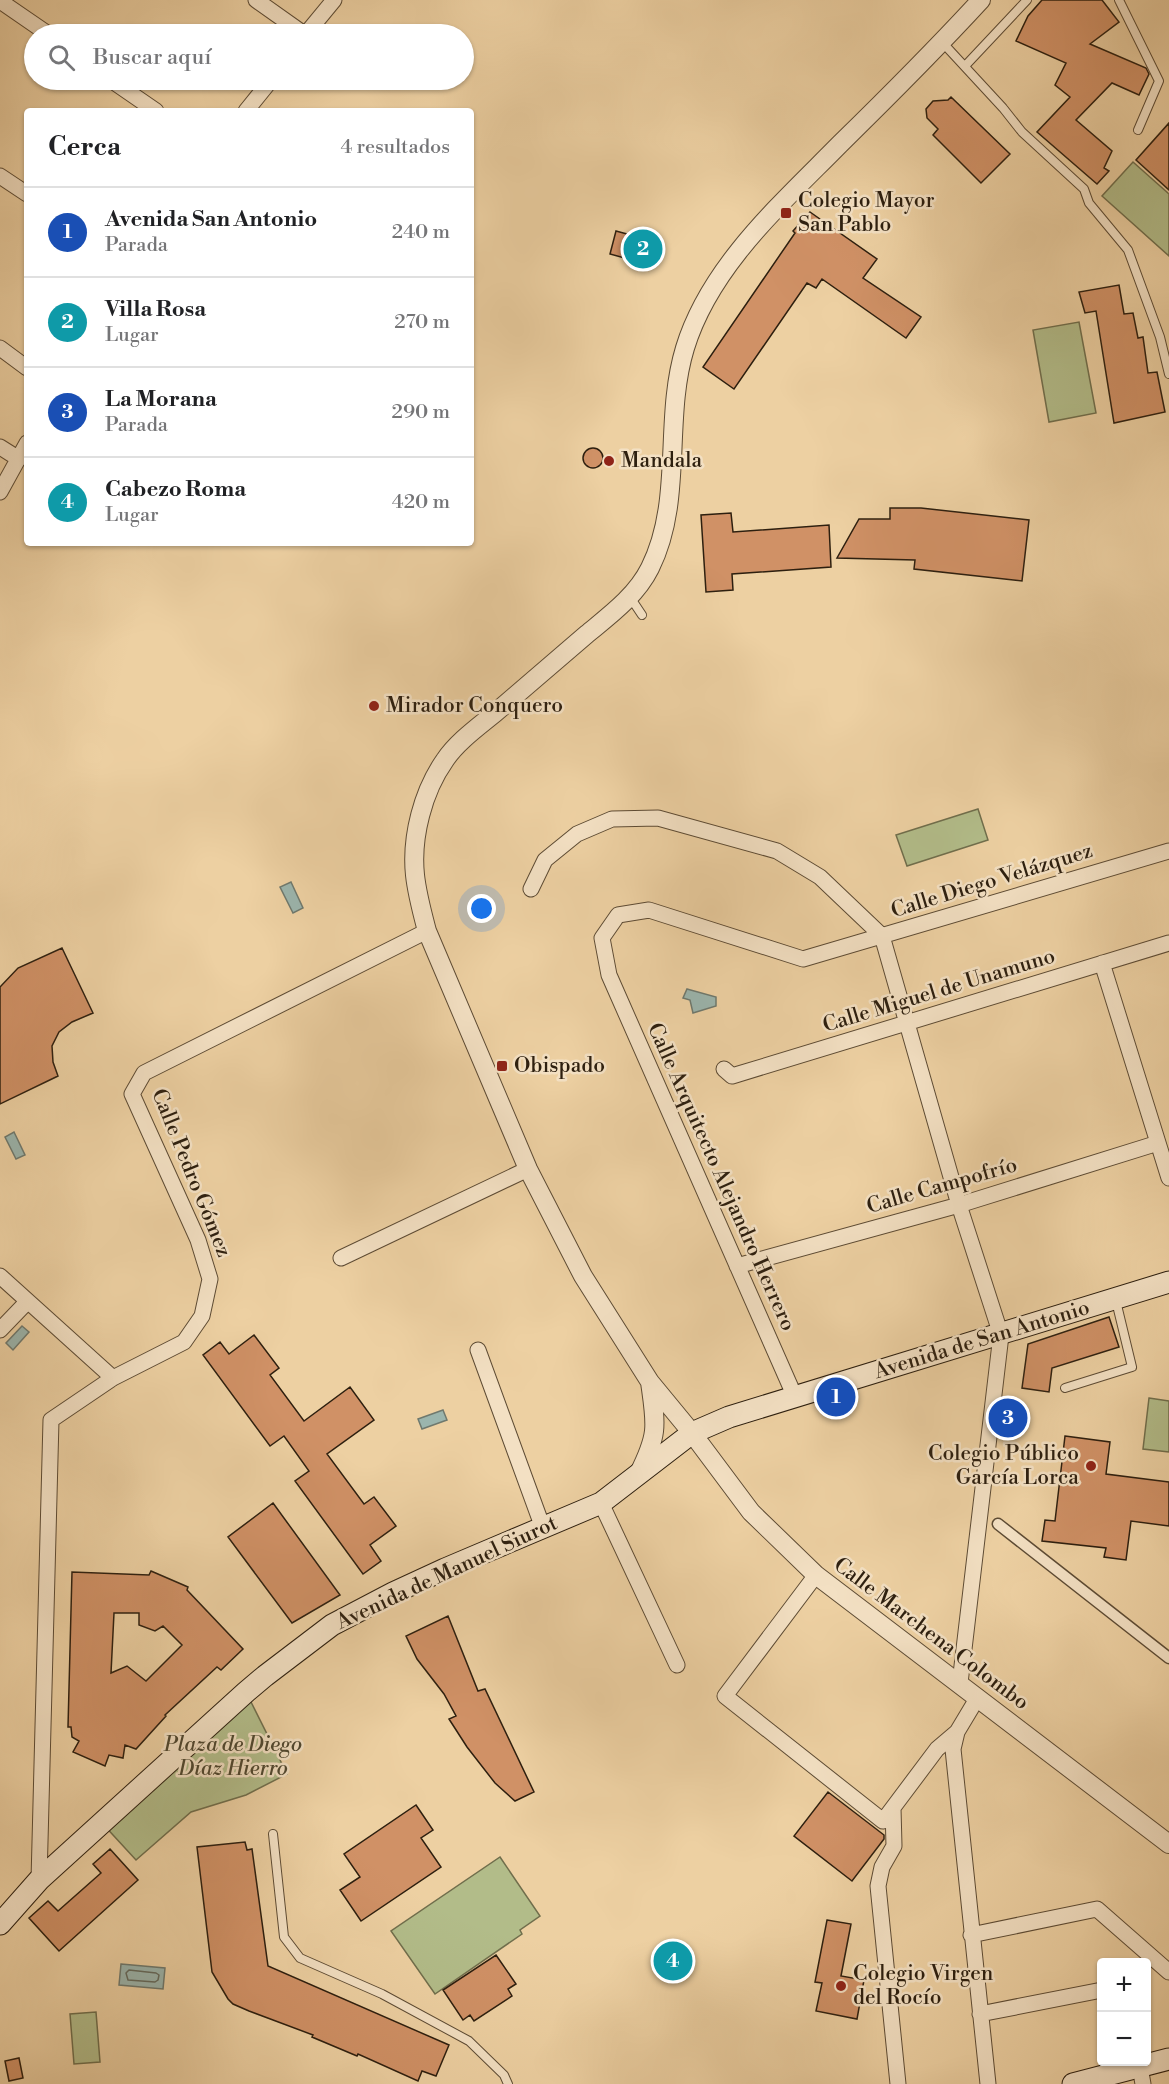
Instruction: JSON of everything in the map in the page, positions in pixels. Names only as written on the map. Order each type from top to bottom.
[{"type":"main road","name":"Avenida de San Antonio","points":[[693,1433],[729,1417],[1169,1282]]},
{"type":"main road","name":"Avenida de Manuel Siurot","points":[[0,1924],[39,1880],[265,1676],[332,1625],[413,1583],[601,1503],[693,1433]]},
{"type":"main road","points":[[1073,2084],[1142,2075],[1169,2059]]},
{"type":"street","points":[[256,0],[291,24]]},
{"type":"street","points":[[314,24],[334,0]]},
{"type":"street","name":"Avenida de Manuel Siurot","points":[[693,1433],[650,1382],[583,1276],[528,1169],[427,931],[414,872],[415,845],[425,801],[436,774],[446,758],[477,728],[630,597],[649,569],[660,542],[669,505],[675,389],[685,347],[700,309],[738,251],[786,198],[981,0]]},
{"type":"street","points":[[0,1],[33,24]]},
{"type":"street","points":[[126,90],[152,108]]},
{"type":"street","points":[[248,108],[263,90]]},
{"type":"street","points":[[0,176],[24,192]]},
{"type":"street","points":[[0,348],[24,366]]},
{"type":"street","points":[[0,447],[19,459]]},
{"type":"street","points":[[0,492],[24,449]]},
{"type":"street","name":"Calle Diego Velázquez","points":[[531,889],[545,860],[577,834],[612,819],[658,818],[777,851],[820,877],[882,936],[1169,851]]},
{"type":"street","name":"Calle Arquitecto Alejandro Herrero","points":[[795,1397],[609,975],[602,938],[618,915],[649,910],[803,959],[882,936]]},
{"type":"street","name":"Calle Pedro Gómez","points":[[113,1378],[184,1342],[202,1316],[210,1279],[198,1240],[132,1094],[144,1073],[427,931]]},
{"type":"street","points":[[882,936],[958,1204],[1001,1335],[960,1683]]},
{"type":"street","name":"Calle Miguel de Unamuno","points":[[724,1069],[732,1076],[1169,943]]},
{"type":"street","points":[[1102,963],[1169,1178]]},
{"type":"street","name":"Calle Campofrío","points":[[737,1266],[958,1204],[1158,1143]]},
{"type":"street","points":[[341,1258],[528,1169]]},
{"type":"street","points":[[0,1276],[113,1378],[51,1420],[39,1880]]},
{"type":"street","points":[[0,1330],[27,1302]]},
{"type":"street","points":[[478,1350],[543,1528]]},
{"type":"street","name":"Avenida de Manuel Siurot","points":[[637,1476],[652,1448],[656,1426],[650,1382]]},
{"type":"street","name":"Calle Marchena Colombo","points":[[693,1433],[751,1512],[816,1575],[1169,1844]]},
{"type":"street","points":[[601,1503],[677,1665]]},
{"type":"street","points":[[998,1524],[1169,1658]]},
{"type":"street","points":[[816,1575],[725,1696],[883,1821],[937,1749],[957,1732]]},
{"type":"street","points":[[978,1697],[957,1732],[953,1749],[988,2084]]},
{"type":"street","points":[[893,1808],[894,1846],[882,1868],[878,1887],[898,2084]]},
{"type":"street","points":[[971,1935],[1097,1909],[1145,1958]]},
{"type":"street","points":[[1151,1963],[1169,1972]]},
{"type":"street","points":[[980,2014],[1097,1991]]},
{"type":"lane","points":[[965,66],[1027,0]]},
{"type":"lane","points":[[1119,0],[1159,81],[1138,130]]},
{"type":"lane","points":[[942,42],[1022,132],[1084,189],[1089,203],[1128,250],[1149,306],[1169,374]]},
{"type":"lane","points":[[630,597],[642,615]]},
{"type":"lane","points":[[1065,1388],[1132,1366],[1116,1299]]},
{"type":"lane","points":[[273,1834],[284,1937],[300,1958],[382,1994],[469,2041],[504,2075],[508,2084]]},
{"type":"green space","points":[[1133,162],[1169,194],[1169,256],[1102,196]]},
{"type":"green space","points":[[1079,322],[1096,413],[1049,422],[1033,330]]},
{"type":"green space","points":[[978,809],[988,840],[907,866],[896,835]]},
{"type":"green space","points":[[1149,1398],[1169,1401],[1169,1452],[1143,1449]]},
{"type":"green space","name":"Plaza de Diego Díaz Hierro","points":[[246,1692],[287,1774],[246,1795],[191,1812],[136,1860],[102,1823]]},
{"type":"green space","points":[[500,1857],[540,1916],[520,1930],[522,1934],[435,1994],[391,1931]]},
{"type":"green space","points":[[96,2012],[100,2062],[74,2064],[70,2014]]},
{"type":"water","points":[[291,882],[303,908],[293,913],[280,887]]},
{"type":"water","points":[[687,989],[716,997],[716,1006],[693,1013],[690,1000],[683,998]]},
{"type":"water","points":[[14,1132],[25,1155],[16,1159],[5,1137]]},
{"type":"water","points":[[22,1326],[29,1332],[13,1350],[6,1343]]},
{"type":"water","points":[[443,1410],[447,1420],[422,1429],[418,1419]]},
{"type":"water","points":[[121,1964],[165,1968],[163,1989],[119,1985]]},
{"type":"building","points":[[1042,0],[1102,0],[1119,22],[1090,44],[1146,68],[1149,74],[1139,95],[1112,83],[1076,120],[1112,151],[1104,168],[1109,171],[1097,184],[1037,132],[1070,97],[1055,85],[1066,63],[1016,41],[1028,16]]},
{"type":"building","points":[[951,97],[1010,154],[981,183],[933,135],[938,129],[927,118],[926,109],[933,101],[948,100]]},
{"type":"building","points":[[1169,123],[1169,190],[1136,160]]},
{"type":"building","points":[[810,212],[877,259],[863,278],[921,317],[906,338],[822,279],[816,288],[807,283],[734,389],[703,367],[795,233],[793,231]]},
{"type":"building","points":[[616,231],[660,243],[654,266],[610,254]]},
{"type":"building","points":[[1119,285],[1124,314],[1133,313],[1138,338],[1143,337],[1148,373],[1157,372],[1165,412],[1114,423],[1096,311],[1085,313],[1079,292]]},
{"type":"building","points":[[593,448],[600,451],[603,458],[600,465],[593,468],[586,465],[583,458],[586,451]]},
{"type":"building","points":[[890,508],[921,508],[1029,520],[1022,581],[914,569],[915,560],[837,558],[859,519],[890,519]]},
{"type":"building","points":[[731,513],[733,532],[829,525],[831,567],[732,574],[733,590],[706,592],[701,515]]},
{"type":"building","points":[[62,948],[93,1013],[72,1022],[59,1032],[52,1046],[53,1062],[58,1076],[0,1104],[0,987],[18,968]]},
{"type":"building","points":[[1109,1317],[1119,1347],[1052,1368],[1049,1392],[1022,1388],[1028,1344]]},
{"type":"building","points":[[254,1335],[279,1368],[270,1375],[304,1421],[350,1387],[374,1420],[327,1454],[364,1504],[374,1497],[396,1526],[370,1545],[381,1561],[363,1574],[295,1481],[309,1471],[284,1436],[270,1446],[203,1355],[220,1342],[229,1354]]},
{"type":"building","points":[[1065,1436],[1110,1442],[1106,1474],[1169,1482],[1169,1526],[1131,1521],[1126,1560],[1104,1557],[1106,1548],[1042,1541],[1045,1520],[1055,1521]]},
{"type":"building","points":[[273,1503],[340,1595],[292,1623],[228,1537]]},
{"type":"building","points":[[151,1571],[188,1587],[187,1590],[243,1649],[221,1670],[217,1667],[165,1715],[136,1749],[125,1745],[123,1758],[109,1755],[105,1766],[73,1752],[79,1741],[72,1737],[71,1727],[68,1727],[72,1572],[149,1575]],"holes":[[[114,1613],[139,1613],[139,1625],[155,1631],[163,1626],[182,1645],[146,1681],[127,1666],[111,1673]]]},
{"type":"building","points":[[448,1616],[478,1691],[485,1689],[534,1792],[515,1801],[495,1783],[467,1747],[449,1719],[456,1716],[444,1694],[417,1659],[406,1636]]},
{"type":"building","points":[[828,1792],[884,1835],[884,1839],[852,1881],[794,1836]]},
{"type":"building","points":[[416,1805],[433,1830],[421,1838],[441,1867],[361,1921],[340,1890],[360,1877],[344,1854]]},
{"type":"building","points":[[245,1842],[247,1850],[252,1849],[268,1966],[449,2045],[436,2076],[422,2071],[418,2081],[358,2054],[357,2056],[312,2037],[313,2035],[249,2011],[233,2004],[228,1999],[212,1972],[197,1847]]},
{"type":"building","points":[[110,1849],[138,1880],[59,1951],[29,1918],[48,1901],[58,1911],[101,1873],[93,1864]]},
{"type":"building","points":[[827,1920],[851,1924],[841,1976],[864,1980],[857,2019],[816,2011],[822,1983],[815,1982]]},
{"type":"building","points":[[496,1955],[516,1984],[508,1989],[512,1996],[474,2021],[470,2015],[463,2020],[443,1990]]},
{"type":"building","points":[[19,2058],[23,2078],[9,2081],[5,2061]]},
{"type":"place","name":"Colegio Mayor San Pablo","points":[[786,213]]},
{"type":"place","name":"Villa Rosa","points":[[643,249]]},
{"type":"place","name":"Mandala","points":[[609,461]]},
{"type":"place","name":"Mirador Conquero","points":[[374,706]]},
{"type":"place","name":"Obispado","points":[[502,1066]]},
{"type":"place","name":"Avenida San Antonio","points":[[836,1397]]},
{"type":"place","name":"La Morana","points":[[1008,1418]]},
{"type":"place","name":"Colegio Público García Lorca","points":[[1091,1466]]},
{"type":"place","name":"Cabezo Roma","points":[[673,1961]]},
{"type":"place","name":"Colegio Virgen del Rocío","points":[[841,1986]]}]
